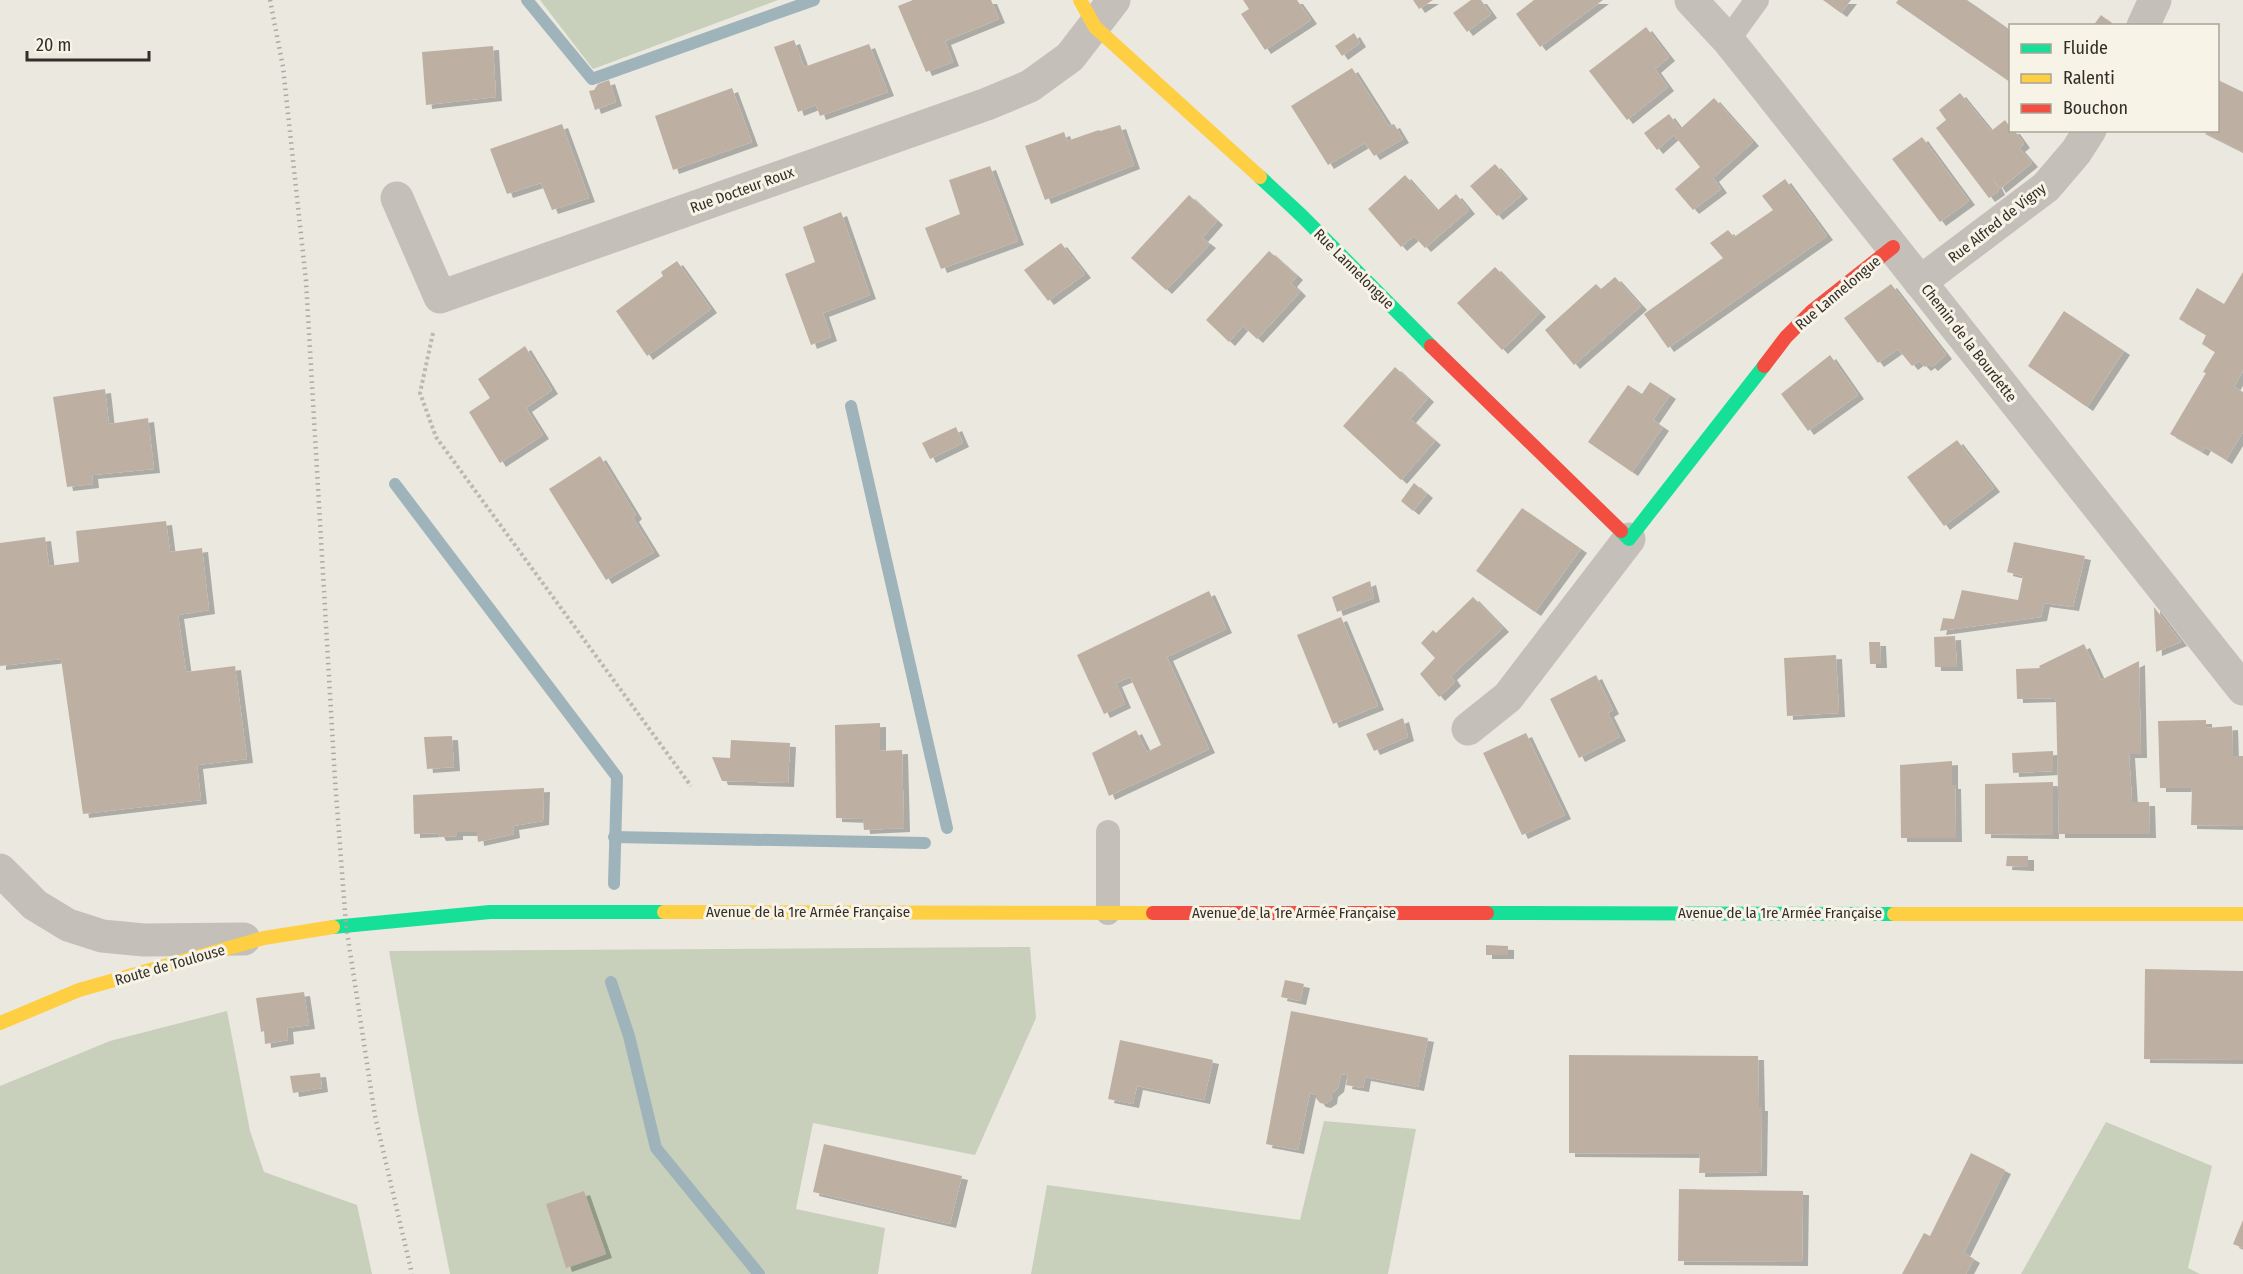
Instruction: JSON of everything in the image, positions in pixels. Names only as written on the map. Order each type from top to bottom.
[{"type":"main road","name":"Rue Lannelongue","points":[[1087,14],[1302,216],[1486,401],[1629,539],[1785,337],[1812,311],[1893,248]]},
{"type":"main road","name":"Avenue de la 1re Armée Française","points":[[346,925],[490,912],[2243,914]]},
{"type":"main road","name":"Route de Toulouse","points":[[0,1023],[79,990],[264,938],[346,925]]},
{"type":"street","name":"Rue Docteur Roux","points":[[440,297],[987,104],[1030,86],[1070,57],[1087,14],[1114,0]]},
{"type":"street","name":"Chemin de la Bourdette","points":[[1691,0],[1728,40],[2243,689]]},
{"type":"street","points":[[2144,24],[2155,0]]},
{"type":"street","name":"Rue Alfred de Vigny","points":[[1920,282],[2046,187],[2076,152],[2089,132]]},
{"type":"street","points":[[398,198],[440,297]]},
{"type":"street","name":"Rue Lannelongue","points":[[1468,729],[1508,697],[1629,539]]},
{"type":"street","points":[[0,870],[35,905],[68,925],[102,936],[144,940],[264,938]]},
{"type":"lane","points":[[1728,40],[1757,0]]},
{"type":"lane","points":[[1108,832],[1108,913]]},
{"type":"path","points":[[440,297],[420,393],[436,437],[690,786]]},
{"type":"green space","points":[[540,0],[778,0],[593,69]]},
{"type":"green space","points":[[1030,947],[1036,1018],[975,1155],[813,1123],[796,1209],[885,1228],[878,1274],[450,1274],[389,951]]},
{"type":"green space","points":[[227,1011],[250,1131],[264,1172],[357,1205],[372,1274],[0,1274],[0,1086],[110,1041]]},
{"type":"green space","points":[[1324,1121],[1416,1129],[1388,1274],[1031,1274],[1047,1185],[1300,1220]]},
{"type":"green space","points":[[2106,1122],[2212,1166],[2188,1268],[2200,1274],[2021,1274]]},
{"type":"building","points":[[913,0],[991,0],[999,19],[945,41],[953,62],[926,72],[898,6]]},
{"type":"building","points":[[1243,0],[1297,0],[1311,20],[1265,50],[1241,14],[1249,9]]},
{"type":"building","points":[[1413,0],[1433,0],[1419,9]]},
{"type":"building","points":[[1471,0],[1481,0],[1491,14],[1467,32],[1453,13]]},
{"type":"building","points":[[1534,0],[1603,0],[1540,47],[1516,14]]},
{"type":"building","points":[[1823,0],[1851,0],[1841,13]]},
{"type":"building","points":[[1898,0],[1967,0],[2009,29],[2009,81],[1896,3]]},
{"type":"building","points":[[2101,15],[2112,24],[2094,24]]},
{"type":"building","points":[[1646,27],[1669,57],[1655,69],[1668,87],[1627,120],[1589,71]]},
{"type":"building","points":[[1354,33],[1360,43],[1342,56],[1335,46]]},
{"type":"building","points":[[794,40],[804,67],[869,44],[888,92],[820,116],[816,105],[798,112],[774,47]]},
{"type":"building","points":[[493,46],[496,97],[426,105],[422,52]]},
{"type":"building","points":[[1352,68],[1389,126],[1394,124],[1403,139],[1374,156],[1365,143],[1328,165],[1291,106]]},
{"type":"building","points":[[609,80],[616,102],[595,110],[589,91]]},
{"type":"building","points":[[2219,80],[2243,92],[2243,152],[2203,132],[2219,132]]},
{"type":"building","points":[[732,88],[752,142],[673,170],[655,116]]},
{"type":"building","points":[[1960,93],[1991,131],[2005,120],[2009,126],[2009,132],[2015,132],[2024,144],[2019,148],[2032,163],[2000,189],[1993,178],[1999,191],[1989,198],[1936,128],[1946,120],[1939,110]]},
{"type":"building","points":[[1714,98],[1753,142],[1713,178],[1721,189],[1693,210],[1675,189],[1700,167],[1674,135],[1657,150],[1644,133],[1669,114],[1680,129]]},
{"type":"building","points":[[562,124],[589,198],[552,210],[541,183],[507,194],[490,149]]},
{"type":"building","points":[[1120,125],[1134,165],[1045,200],[1025,146],[1064,132],[1067,141]]},
{"type":"building","points":[[1922,137],[1969,201],[1940,222],[1892,159]]},
{"type":"building","points":[[1495,164],[1522,195],[1497,216],[1470,186]]},
{"type":"building","points":[[990,166],[1018,241],[941,269],[925,228],[960,214],[949,180]]},
{"type":"building","points":[[1405,175],[1437,211],[1456,194],[1469,210],[1425,248],[1414,236],[1401,247],[1368,209]]},
{"type":"building","points":[[1785,179],[1827,236],[1668,348],[1644,314],[1723,258],[1710,243],[1728,230],[1734,237],[1773,210],[1762,196]]},
{"type":"building","points":[[1189,195],[1217,221],[1202,238],[1210,244],[1166,290],[1131,258]]},
{"type":"building","points":[[841,212],[870,295],[823,313],[831,337],[811,345],[785,274],[815,262],[803,227]]},
{"type":"building","points":[[1061,243],[1085,274],[1048,301],[1024,270]]},
{"type":"building","points":[[1269,251],[1297,276],[1291,283],[1300,292],[1257,339],[1243,326],[1229,342],[1206,320]]},
{"type":"building","points":[[677,261],[711,309],[647,356],[616,311],[663,276],[661,272]]},
{"type":"building","points":[[1495,267],[1540,313],[1502,350],[1457,303]]},
{"type":"building","points":[[2243,272],[2243,371],[2234,387],[2243,392],[2243,432],[2226,460],[2205,447],[2202,452],[2170,434],[2206,373],[2203,372],[2215,352],[2202,344],[2206,335],[2179,319],[2197,288],[2224,304]]},
{"type":"building","points":[[1615,277],[1641,306],[1574,365],[1545,330],[1596,284],[1601,289]]},
{"type":"building","points":[[1891,284],[1946,355],[1932,367],[1929,364],[1925,367],[1919,361],[1912,366],[1898,349],[1878,363],[1844,318]]},
{"type":"building","points":[[2064,311],[2124,351],[2087,407],[2028,366]]},
{"type":"building","points":[[525,346],[552,390],[526,408],[543,435],[500,463],[469,412],[490,398],[478,379]]},
{"type":"building","points":[[1830,355],[1858,395],[1808,431],[1781,394]]},
{"type":"building","points":[[1395,367],[1428,398],[1410,419],[1435,441],[1401,480],[1343,426]]},
{"type":"building","points":[[1650,382],[1670,395],[1653,420],[1663,427],[1632,472],[1588,442],[1628,385],[1642,394]]},
{"type":"building","points":[[105,389],[109,424],[148,418],[154,469],[92,475],[93,484],[67,487],[53,397]]},
{"type":"building","points":[[956,427],[963,443],[930,459],[922,443]]},
{"type":"building","points":[[1957,440],[1994,488],[1944,526],[1907,477]]},
{"type":"building","points":[[600,456],[636,515],[633,518],[654,552],[606,580],[549,489]]},
{"type":"building","points":[[1414,483],[1427,494],[1413,511],[1401,501]]},
{"type":"building","points":[[1522,508],[1581,549],[1535,612],[1476,571]]},
{"type":"building","points":[[166,521],[170,552],[202,548],[209,610],[178,615],[186,672],[235,666],[247,759],[197,765],[201,800],[83,814],[61,659],[0,666],[0,543],[45,537],[49,566],[79,562],[76,531]]},
{"type":"building","points":[[2014,542],[2085,556],[2073,607],[2044,603],[2041,617],[1940,631],[1943,618],[1954,619],[1962,590],[2018,600],[2023,576],[2007,572]]},
{"type":"building","points":[[1370,581],[1374,598],[1337,612],[1332,597]]},
{"type":"building","points":[[1209,591],[1226,629],[1167,657],[1209,749],[1109,796],[1092,753],[1136,730],[1147,752],[1161,745],[1130,677],[1116,683],[1125,704],[1104,714],[1077,655]]},
{"type":"building","points":[[1473,597],[1503,628],[1451,676],[1455,682],[1439,697],[1420,674],[1435,658],[1421,643],[1433,630],[1436,633]]},
{"type":"building","points":[[2154,607],[2181,642],[2156,652]]},
{"type":"building","points":[[1341,617],[1378,706],[1333,724],[1297,635]]},
{"type":"building","points":[[1955,636],[1957,667],[1935,667],[1934,637]]},
{"type":"building","points":[[1869,642],[1880,642],[1881,664],[1870,664]]},
{"type":"building","points":[[2084,644],[2101,680],[2139,661],[2141,754],[2129,754],[2132,802],[2149,802],[2150,834],[2059,834],[2056,701],[2054,698],[2017,699],[2016,669],[2040,668],[2039,666]]},
{"type":"building","points":[[1836,655],[1839,713],[1787,716],[1784,658]]},
{"type":"building","points":[[1596,675],[1613,710],[1608,713],[1620,737],[1579,758],[1550,699]]},
{"type":"building","points":[[1403,718],[1408,737],[1374,751],[1366,734]]},
{"type":"building","points":[[2206,720],[2206,728],[2232,726],[2233,756],[2243,756],[2243,826],[2191,825],[2192,788],[2160,788],[2158,721]]},
{"type":"building","points":[[880,723],[880,751],[902,750],[904,828],[864,830],[863,819],[836,818],[835,725]]},
{"type":"building","points":[[1526,733],[1565,815],[1522,835],[1483,753]]},
{"type":"building","points":[[452,736],[454,767],[427,769],[424,737]]},
{"type":"building","points":[[731,740],[790,743],[788,783],[722,781],[712,757],[730,758]]},
{"type":"building","points":[[2053,751],[2053,771],[2013,773],[2012,753]]},
{"type":"building","points":[[1952,761],[1956,838],[1901,838],[1900,765]]},
{"type":"building","points":[[2053,782],[2053,835],[1985,834],[1985,784]]},
{"type":"building","points":[[544,788],[543,821],[513,826],[514,834],[478,842],[477,832],[457,832],[457,836],[440,837],[438,833],[414,834],[413,795]]},
{"type":"building","points":[[2007,856],[2028,856],[2028,867],[2006,866]]},
{"type":"building","points":[[1486,945],[1508,946],[1508,955],[1486,955]]},
{"type":"building","points":[[2145,969],[2243,971],[2243,1060],[2144,1059]]},
{"type":"building","points":[[1285,980],[1304,984],[1300,1001],[1281,997]]},
{"type":"building","points":[[304,992],[309,1025],[287,1028],[288,1040],[265,1044],[256,998]]},
{"type":"building","points":[[1291,1011],[1428,1038],[1418,1087],[1365,1077],[1363,1088],[1346,1085],[1348,1075],[1341,1074],[1338,1088],[1332,1093],[1331,1100],[1325,1104],[1320,1103],[1316,1095],[1310,1093],[1298,1150],[1266,1144]]},
{"type":"building","points":[[1120,1040],[1213,1060],[1204,1100],[1137,1086],[1133,1104],[1108,1099]]},
{"type":"building","points":[[1569,1055],[1758,1056],[1759,1107],[1762,1107],[1761,1172],[1699,1173],[1700,1154],[1569,1153]]},
{"type":"building","points":[[320,1073],[322,1088],[293,1093],[290,1076]]},
{"type":"building","points":[[824,1144],[962,1176],[950,1224],[813,1192]]},
{"type":"building","points":[[1971,1153],[2005,1170],[1964,1253],[1974,1259],[1966,1274],[1902,1274],[1924,1233],[1930,1236]]},
{"type":"building","points":[[1679,1189],[1803,1191],[1802,1262],[1678,1261]]},
{"type":"building","points":[[584,1191],[606,1254],[566,1268],[546,1204]]},
{"type":"building","points":[[2243,1220],[2243,1248],[2233,1244]]},
{"type":"waterway","points":[[527,0],[592,79],[814,0]]},
{"type":"waterway","points":[[851,406],[947,828]]},
{"type":"waterway","points":[[395,484],[617,777],[614,884]]},
{"type":"waterway","points":[[614,837],[925,843]]},
{"type":"waterway","points":[[611,982],[629,1036],[656,1148],[759,1274]]},
{"type":"railway","points":[[270,0],[283,67],[306,281],[335,780],[346,925],[375,1116],[412,1274]]},
{"type":"traffic: fast","points":[[1260,177],[1431,346]]},
{"type":"traffic: fast","points":[[1621,531],[1629,539],[1764,366]]},
{"type":"traffic: fast","points":[[333,927],[490,912],[664,912]]},
{"type":"traffic: fast","points":[[1487,913],[1894,914]]},
{"type":"traffic: slow","points":[[1080,0],[1095,27],[1260,177]]},
{"type":"traffic: slow","points":[[664,912],[1153,913]]},
{"type":"traffic: slow","points":[[1894,914],[2243,914]]},
{"type":"traffic: slow","points":[[0,1023],[79,990],[264,938],[333,927]]},
{"type":"traffic: jam","points":[[1764,366],[1786,337],[1812,311],[1893,247]]},
{"type":"traffic: jam","points":[[1431,346],[1621,531]]},
{"type":"traffic: jam","points":[[1153,913],[1487,913]]}]
